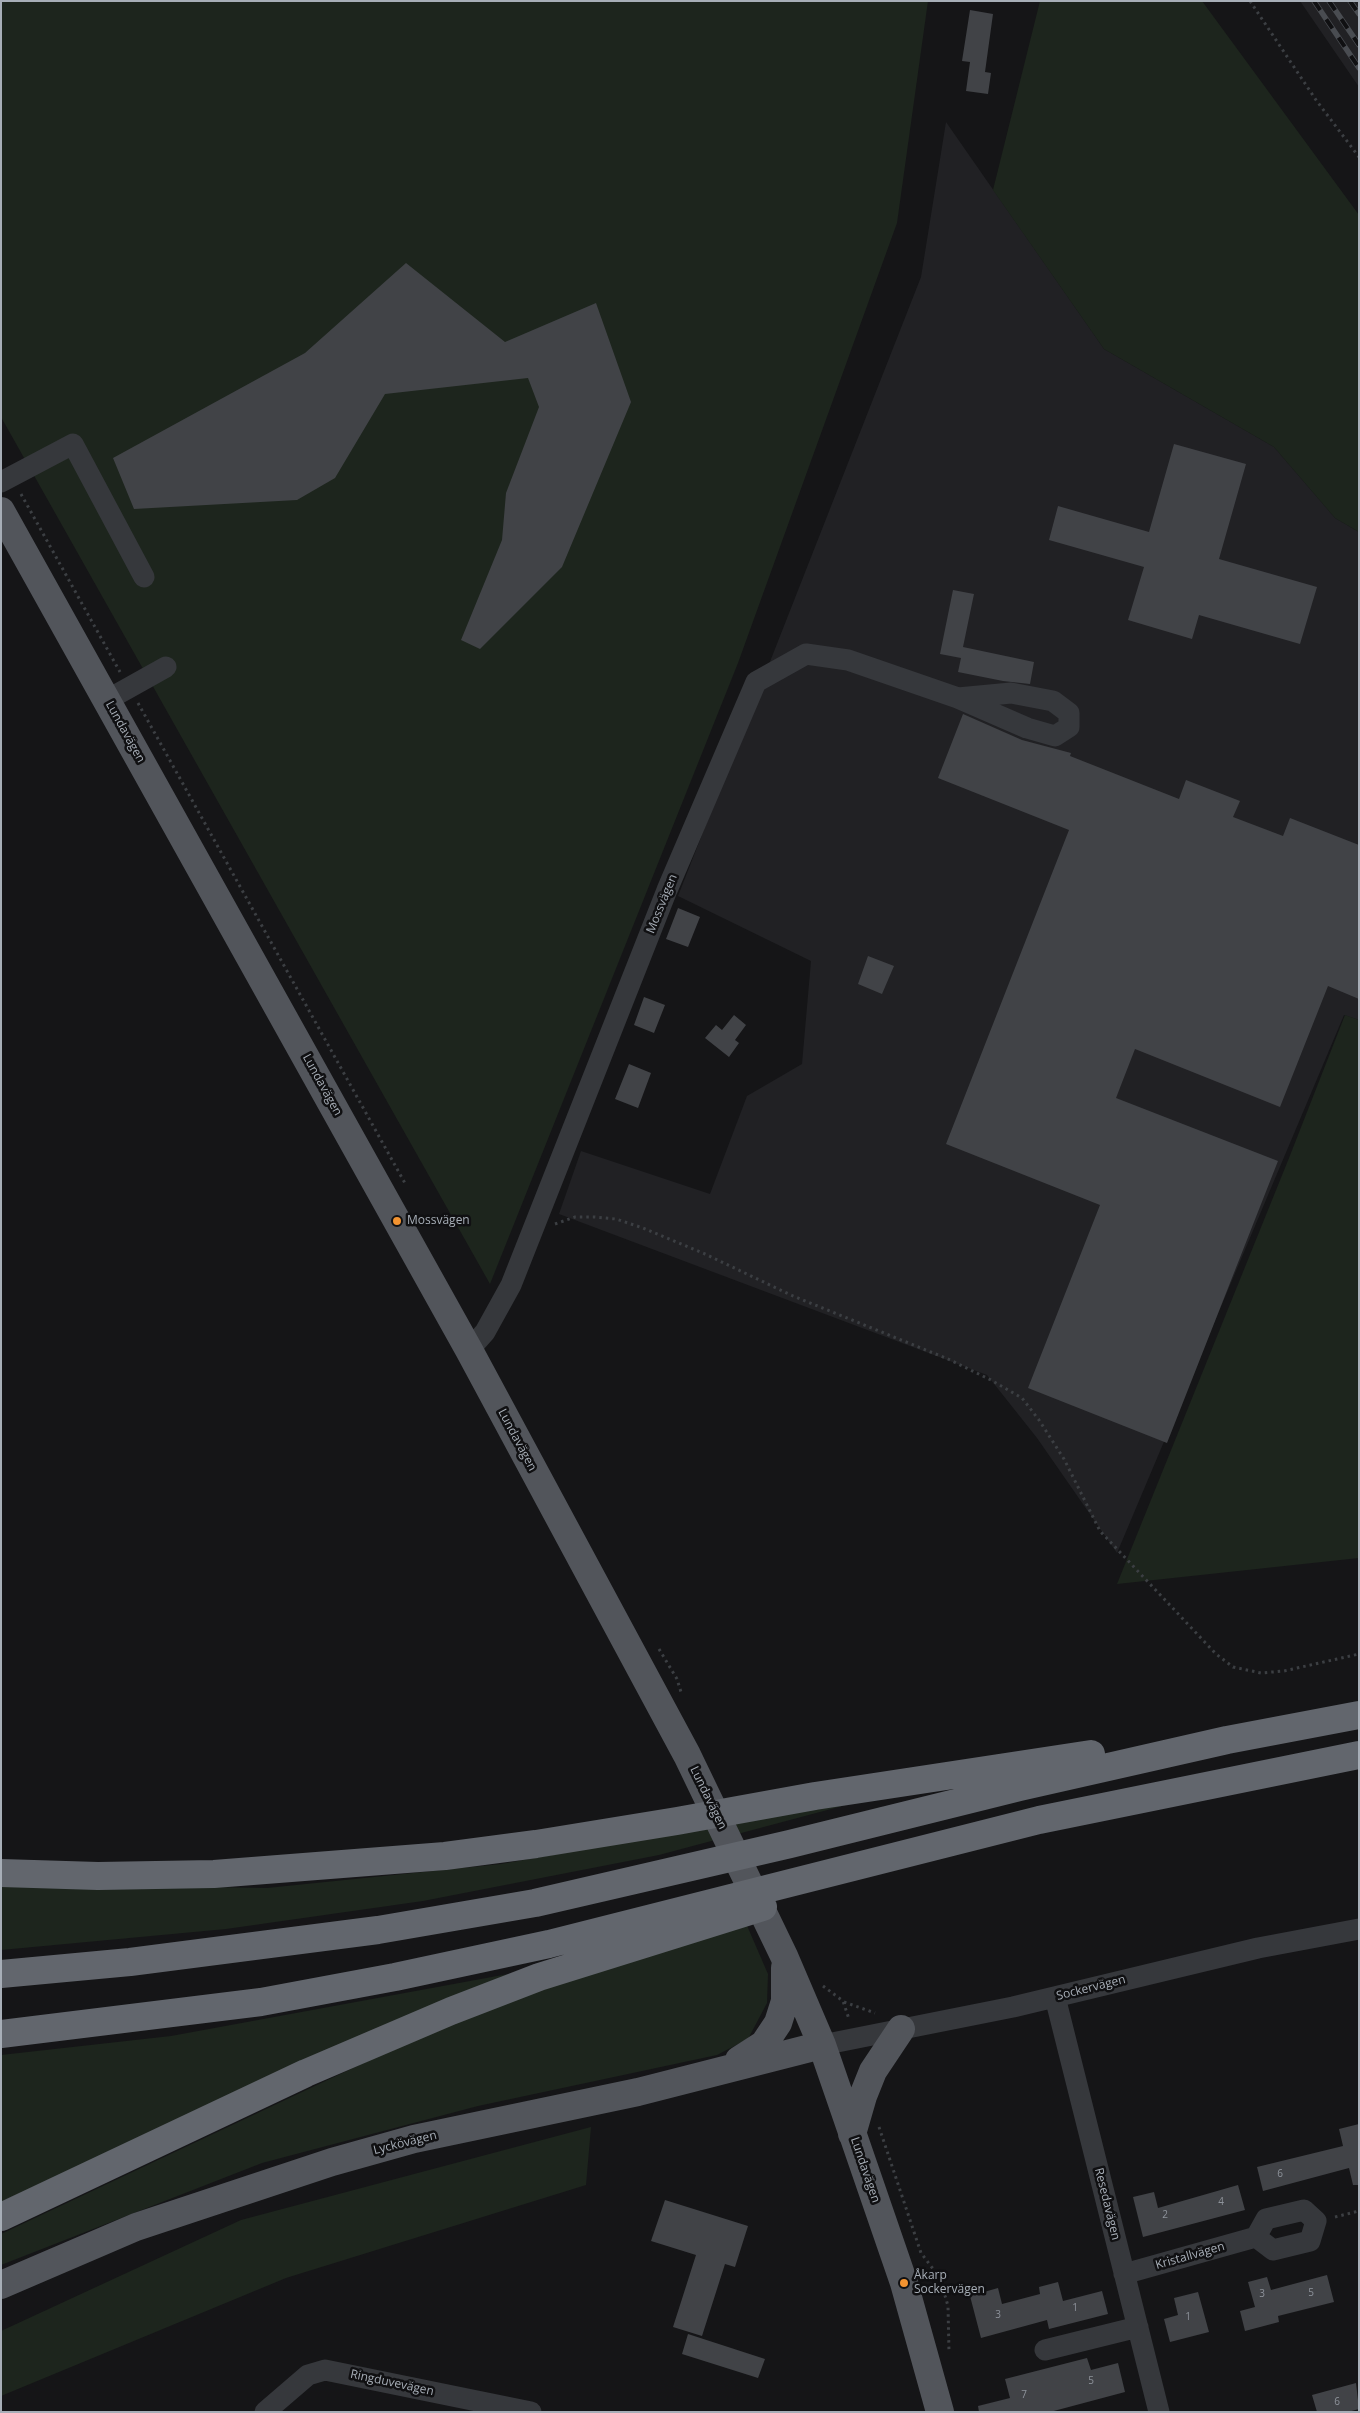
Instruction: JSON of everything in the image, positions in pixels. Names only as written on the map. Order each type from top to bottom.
[{"type":"highway","points":[[1,1974],[130,1962],[368,1932],[535,1903],[790,1844],[1020,1786],[1227,1740],[1359,1715]]},
{"type":"highway","points":[[1,1873],[98,1876],[214,1874],[445,1856],[677,1821],[815,1796],[992,1768],[1096,1753],[1227,1740]]},
{"type":"highway","points":[[1,2034],[261,2002],[395,1978],[549,1944],[1039,1820],[1359,1755]]},
{"type":"highway","points":[[1,2217],[306,2073],[451,2011],[539,1977],[1039,1820]]},
{"type":"main road","name":"Lundavägen","points":[[1,511],[469,1350],[687,1756],[784,1956],[822,2045],[904,2283],[940,2412]]},
{"type":"main road","points":[[704,2075],[738,2061],[764,2044],[772,2034],[785,2001],[787,1988],[784,1956]]},
{"type":"main road","points":[[852,2134],[863,2096],[873,2071],[901,2029]]},
{"type":"main road","name":"Lyckövägen","points":[[1,2285],[136,2226],[332,2162],[414,2139],[638,2092],[822,2045]]},
{"type":"street","points":[[6,479],[73,444],[144,577]]},
{"type":"street","name":"Mossvägen","points":[[469,1350],[485,1332],[501,1306],[527,1245],[667,890],[756,682],[806,654],[848,660],[958,698]]},
{"type":"street","points":[[107,700],[166,667]]},
{"type":"street","name":"Sockervägen","points":[[822,2045],[1055,1997],[1258,1948],[1359,1929]]},
{"type":"street","name":"Resedavägen","points":[[1055,1997],[1159,2412]]},
{"type":"street","points":[[1304,2210],[1316,2222],[1310,2241],[1273,2250],[1256,2237],[1266,2219],[1304,2210]]},
{"type":"street","name":"Kristallvägen","points":[[1124,2274],[1256,2237]]},
{"type":"street","points":[[1045,2350],[1138,2327]]},
{"type":"street","name":"Ringduvevägen","points":[[265,2412],[308,2375],[325,2370],[531,2412]]},
{"type":"path","points":[[1250,1],[1316,100],[1359,157]]},
{"type":"path","points":[[6,479],[101,637]]},
{"type":"path","points":[[527,1245],[556,1224],[575,1217],[616,1219],[705,1254],[793,1296],[948,1359],[991,1380],[1022,1398],[1039,1420],[1064,1459],[1100,1531],[1216,1654],[1227,1663],[1244,1671],[1261,1673],[1284,1671],[1359,1654]]},
{"type":"path","points":[[821,1984],[843,2001],[856,2038]]},
{"type":"path","points":[[878,2120],[921,2253],[940,2278],[948,2306],[949,2357]]},
{"type":"path","points":[[1316,2222],[1359,2211]]},
{"type":"shaded area","points":[[1,1],[928,1],[897,223],[738,663],[490,1284],[1,417]]},
{"type":"shaded area","points":[[1040,1],[1202,1],[1359,215],[1359,532],[1335,518],[1274,447],[1104,349],[993,190]]},
{"type":"shaded area","points":[[1300,1],[1359,1],[1359,87]]},
{"type":"shaded area","points":[[946,122],[1104,349],[1274,447],[1335,518],[1359,532],[1359,1020],[1344,1015],[1117,1553],[1037,1438],[987,1375],[559,1214],[581,1151],[710,1194],[747,1096],[802,1064],[811,961],[678,896],[921,277]]},
{"type":"shaded area","points":[[1345,1015],[1359,1020],[1359,1558],[1117,1584],[1289,1158]]},
{"type":"shaded area","points":[[876,1797],[659,1855],[423,1901],[226,1929],[1,1950],[1,1884],[267,1888],[501,1864]]},
{"type":"shaded area","points":[[745,1921],[768,1974],[767,2003],[748,2039],[717,2055],[478,2106],[262,2163],[1,2265],[1,2234],[389,2051],[537,1989]]},
{"type":"shaded area","points":[[508,1974],[349,2042],[1,2202],[1,2055],[171,2036]]},
{"type":"shaded area","points":[[591,2127],[586,2185],[286,2278],[1,2396],[1,2331],[241,2220]]},
{"type":"building","points":[[970,10],[993,14],[985,72],[991,73],[988,94],[966,91],[970,62],[962,61]]},
{"type":"building","points":[[406,263],[505,342],[596,303],[631,402],[562,567],[480,649],[461,640],[502,540],[506,493],[539,407],[528,378],[385,394],[335,478],[297,500],[134,509],[113,458],[305,353]]},
{"type":"building","points":[[1174,444],[1246,464],[1219,559],[1317,587],[1300,644],[1199,615],[1192,639],[1128,620],[1144,567],[1049,540],[1058,506],[1149,532]]},
{"type":"building","points":[[953,590],[974,594],[963,647],[1034,662],[1030,684],[958,672],[961,658],[940,654]]},
{"type":"building","points":[[963,714],[1022,740],[1071,753],[1070,756],[1179,799],[1186,780],[1240,801],[1233,817],[1283,836],[1290,818],[1359,845],[1359,999],[1328,986],[1280,1107],[1135,1049],[1116,1098],[1278,1161],[1167,1443],[1028,1388],[1100,1205],[946,1144],[1069,830],[938,778]]},
{"type":"building","points":[[678,908],[700,917],[688,947],[666,939]]},
{"type":"building","points":[[868,956],[894,966],[882,994],[858,984]]},
{"type":"building","points":[[644,997],[665,1005],[654,1033],[634,1025]]},
{"type":"building","points":[[734,1015],[746,1025],[735,1040],[739,1043],[729,1057],[705,1038],[716,1025],[722,1030]]},
{"type":"building","points":[[629,1064],[651,1073],[638,1108],[615,1099]]},
{"type":"building","points":[[1359,2124],[1359,2185],[1353,2185],[1349,2168],[1263,2191],[1257,2167],[1343,2146],[1339,2129]]},
{"type":"building","points":[[1238,2185],[1245,2210],[1143,2237],[1133,2197],[1154,2192],[1158,2208]]},
{"type":"building","points":[[665,2200],[748,2226],[735,2267],[725,2264],[702,2336],[673,2327],[696,2255],[651,2241]]},
{"type":"building","points":[[1327,2275],[1334,2302],[1278,2316],[1279,2322],[1245,2331],[1240,2311],[1255,2307],[1248,2282],[1267,2277],[1271,2290]]},
{"type":"building","points":[[1058,2282],[1063,2301],[1102,2291],[1108,2314],[1049,2329],[1047,2320],[981,2338],[970,2296],[998,2288],[1002,2304],[1040,2294],[1039,2287]]},
{"type":"building","points":[[1198,2292],[1209,2332],[1170,2342],[1164,2319],[1178,2315],[1174,2298]]},
{"type":"building","points":[[688,2334],[765,2359],[758,2378],[682,2354]]},
{"type":"building","points":[[1087,2358],[1091,2370],[1118,2363],[1125,2392],[1050,2412],[979,2412],[978,2406],[1010,2398],[1005,2379]]},
{"type":"building","points":[[1356,2383],[1359,2409],[1348,2412],[1317,2412],[1312,2395]]},
{"type":"railway","points":[[1314,1],[1359,68]]},
{"type":"railway","points":[[1329,1],[1359,45]]},
{"type":"railway","points":[[1350,1],[1359,14]]},
{"type":"place","name":"Mossvägen","points":[[397,1221]]},
{"type":"place","name":"Åkarp Sockervägen","points":[[904,2283]]}]
